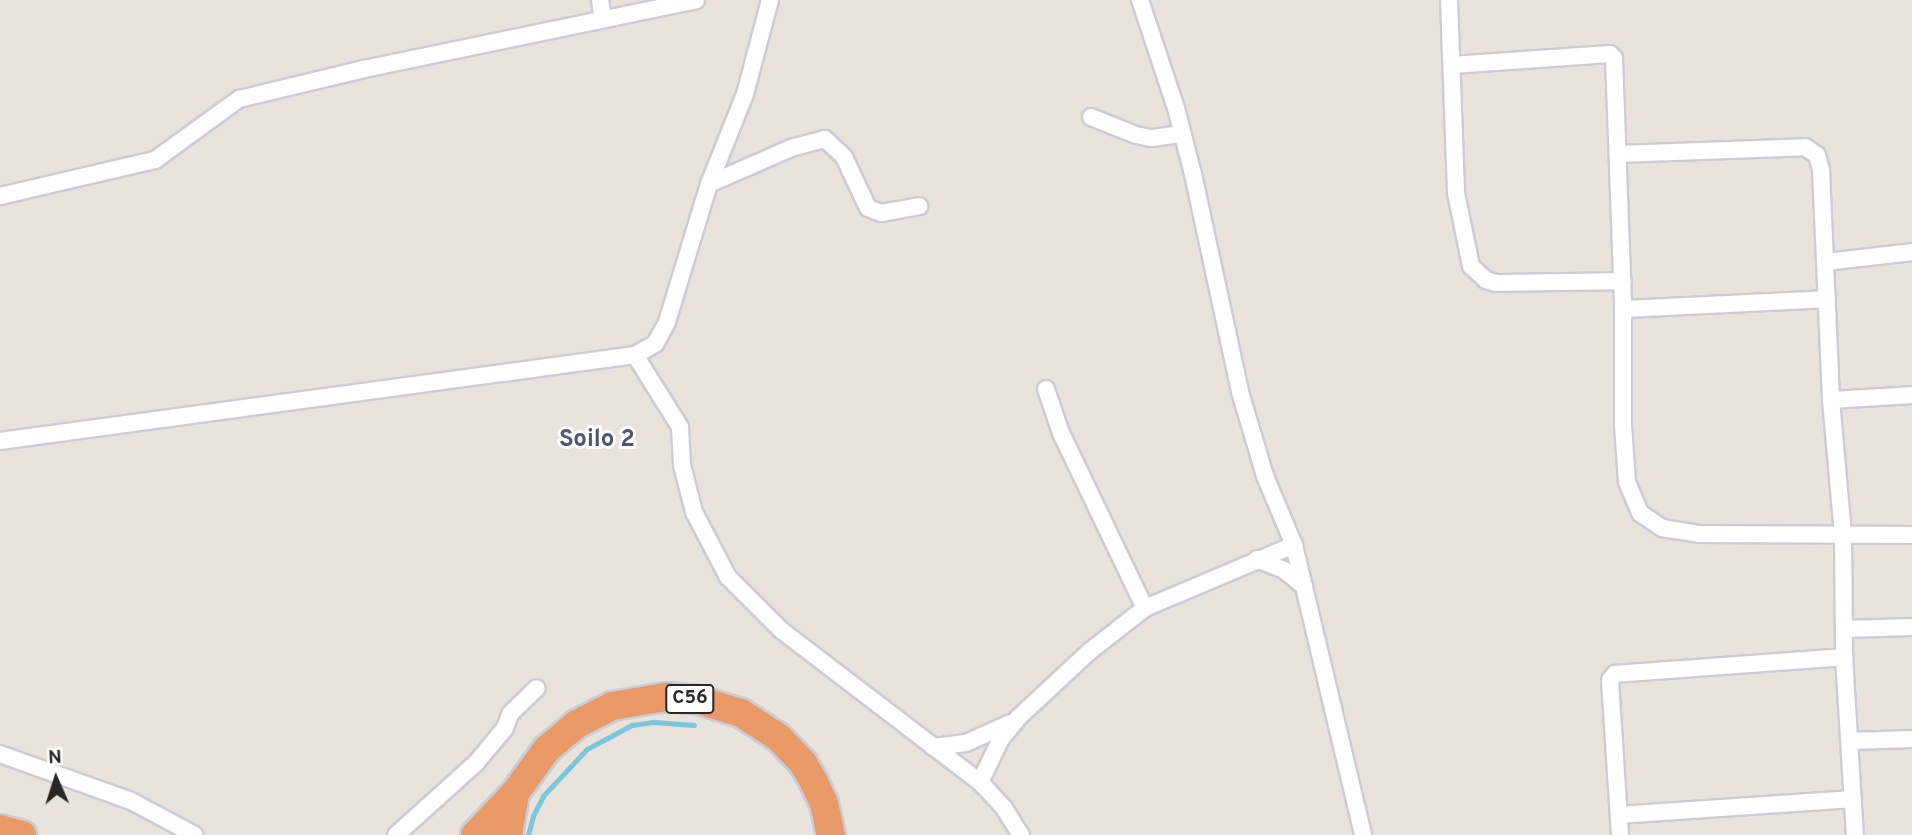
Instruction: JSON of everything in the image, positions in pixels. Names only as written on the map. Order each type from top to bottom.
[{"type":"highway","name":"C56","points":[[515,793],[547,749],[594,713],[649,698],[699,700],[741,713],[791,749],[814,782],[824,803],[831,835]]},
{"type":"highway","points":[[475,835],[515,793]]},
{"type":"highway","points":[[508,835],[515,793]]},
{"type":"highway","points":[[0,830],[8,835]]},
{"type":"highway","points":[[0,830],[22,835]]},
{"type":"street","points":[[600,0],[603,18]]},
{"type":"street","points":[[0,197],[155,160],[239,99],[364,69],[696,0]]},
{"type":"street","points":[[0,441],[635,355],[655,344],[667,322],[709,184],[745,94],[770,0]]},
{"type":"street","points":[[1140,0],[1182,134],[1240,392],[1265,476],[1294,545],[1363,835]]},
{"type":"street","points":[[1449,0],[1456,193],[1471,266],[1486,280],[1496,283],[1623,281]]},
{"type":"street","points":[[1452,65],[1613,55],[1623,281],[1623,425],[1627,482],[1640,513],[1662,528],[1699,534],[1912,535]]},
{"type":"street","points":[[1091,117],[1136,135],[1152,138],[1182,134]]},
{"type":"street","points":[[709,184],[791,148],[825,139],[844,157],[868,208],[881,213],[919,206]]},
{"type":"street","points":[[1618,154],[1805,147],[1817,155],[1821,170],[1832,400],[1843,534],[1844,657],[1855,835]]},
{"type":"street","points":[[1826,261],[1912,251]]},
{"type":"street","points":[[1623,309],[1827,299]]},
{"type":"street","points":[[635,355],[680,427],[682,465],[694,512],[728,577],[781,630],[980,782],[1004,808],[1021,835]]},
{"type":"street","points":[[1046,389],[1072,456],[1145,608]]},
{"type":"street","points":[[1832,400],[1912,395]]},
{"type":"street","points":[[980,782],[1001,738],[1019,717],[1090,651],[1145,608],[1294,545]]},
{"type":"street","points":[[1257,559],[1284,570],[1304,586]]},
{"type":"street","points":[[1844,629],[1912,627]]},
{"type":"street","points":[[1620,835],[1610,680],[1615,674],[1844,657]]},
{"type":"street","points":[[396,835],[476,763],[505,728],[510,714],[537,688]]},
{"type":"street","points":[[933,747],[966,743],[1019,717]]},
{"type":"street","points":[[1850,741],[1912,739]]},
{"type":"street","points":[[0,754],[131,801],[195,835]]},
{"type":"street","points":[[1619,815],[1852,799]]},
{"type":"waterway","points":[[528,835],[533,816],[543,796],[587,749],[632,725],[654,722],[694,725]]},
{"type":"district","name":"Soilo 2","points":[[597,441]]}]
